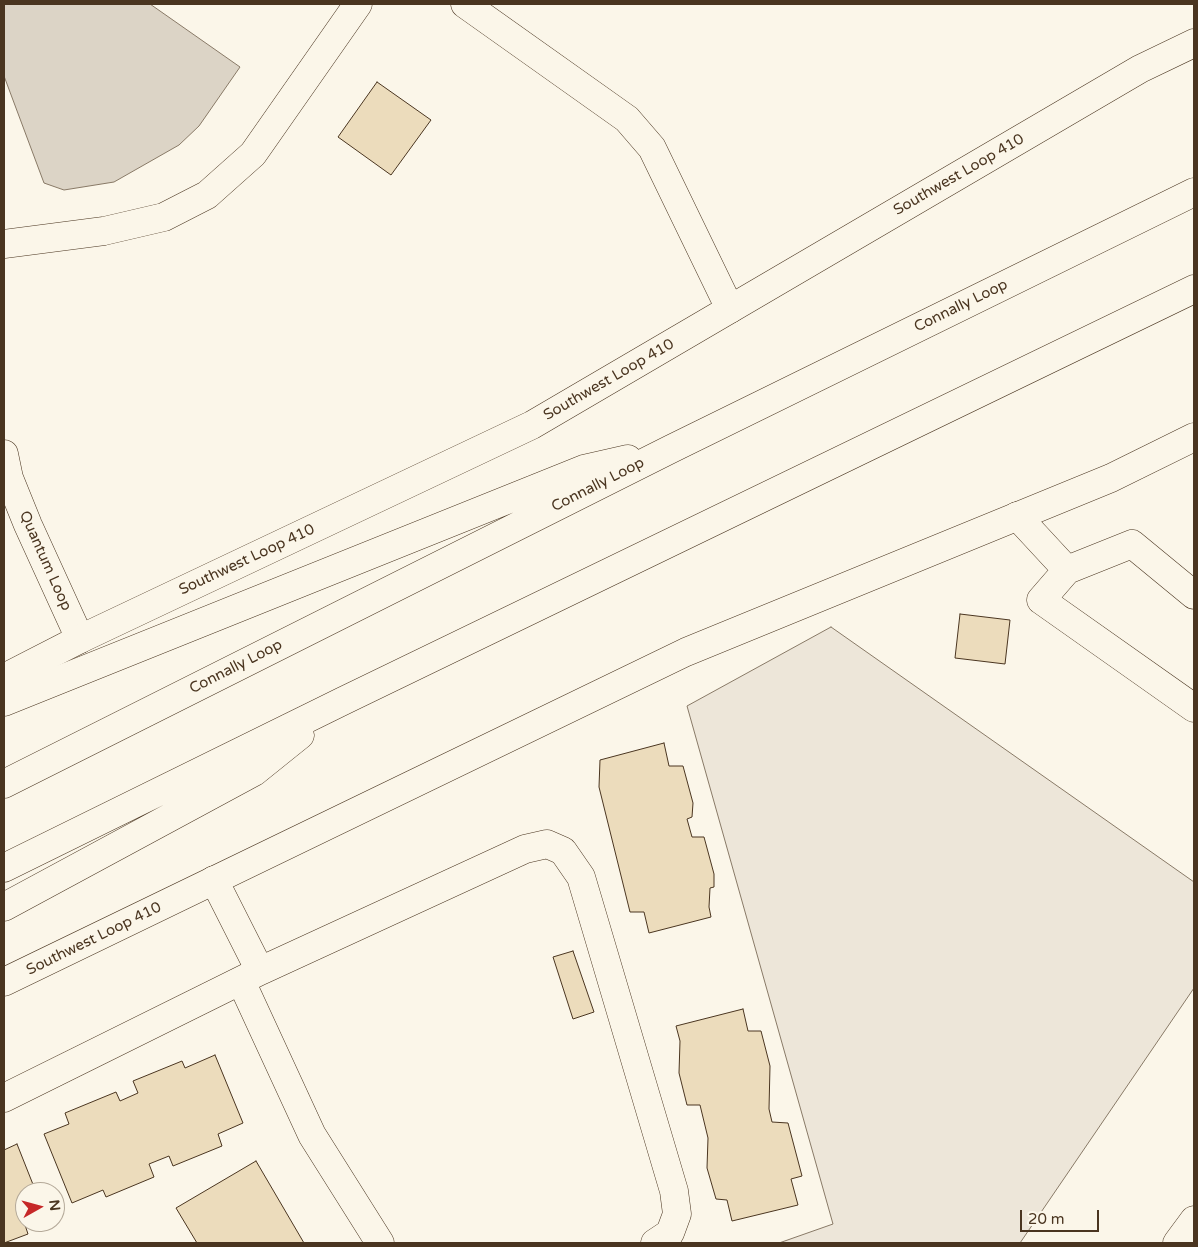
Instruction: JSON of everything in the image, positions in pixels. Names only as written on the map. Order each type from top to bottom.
[{"type":"main road","points":[[4,244],[104,231],[164,217],[208,195],[253,154],[358,4]]},
{"type":"main road","points":[[465,4],[627,119],[652,148],[730,309]]},
{"type":"main road","name":"Southwest Loop 410","points":[[4,678],[80,639],[532,425],[1140,68],[1194,43]]},
{"type":"main road","name":"Connally Loop","points":[[4,784],[671,449],[1194,192]]},
{"type":"main road","points":[[4,868],[1194,289]]},
{"type":"main road","name":"Southwest Loop 410","points":[[4,982],[686,652],[1111,478],[1193,438]]},
{"type":"main road","points":[[4,702],[584,468],[671,449]]},
{"type":"main road","name":"Quantum Loop","points":[[4,454],[9,478],[28,525],[80,639]]},
{"type":"main road","points":[[1018,516],[1067,570]]},
{"type":"main road","points":[[1194,595],[1132,544],[1067,570],[1041,600],[1194,708]]},
{"type":"main road","points":[[4,907],[254,772],[344,701]]},
{"type":"main road","points":[[4,1098],[251,976],[524,849],[547,844],[563,851],[581,876],[674,1191],[677,1214],[670,1233],[654,1243]]},
{"type":"main road","points":[[214,880],[312,1135],[380,1243]]},
{"type":"main road","points":[[1177,1243],[1194,1220]]},
{"type":"shaded area","points":[[4,4],[150,4],[240,67],[199,126],[179,145],[114,182],[64,190],[44,183],[4,76]]},
{"type":"shaded area","points":[[831,627],[1194,882],[1194,988],[1020,1243],[779,1243],[833,1224],[687,706]]},
{"type":"building","points":[[377,82],[431,120],[391,175],[338,137]]},
{"type":"building","points":[[960,614],[1010,620],[1005,664],[955,658]]},
{"type":"building","points":[[664,743],[669,766],[683,766],[693,803],[692,817],[687,819],[692,837],[704,837],[714,874],[714,887],[710,888],[709,907],[711,917],[649,933],[644,912],[630,912],[599,787],[600,760]]},
{"type":"building","points":[[573,951],[594,1012],[573,1019],[553,957]]},
{"type":"building","points":[[743,1009],[748,1031],[761,1031],[770,1066],[769,1109],[772,1122],[788,1123],[802,1176],[791,1179],[798,1205],[732,1221],[727,1200],[716,1199],[707,1168],[708,1138],[700,1105],[687,1105],[679,1073],[680,1041],[676,1026]]},
{"type":"building","points":[[215,1055],[243,1123],[218,1134],[222,1146],[173,1166],[169,1156],[149,1164],[154,1177],[106,1197],[103,1190],[72,1203],[44,1134],[69,1124],[65,1113],[116,1092],[120,1101],[138,1093],[133,1081],[182,1061],[185,1068]]},
{"type":"building","points":[[17,1144],[32,1182],[15,1182],[15,1232],[27,1232],[28,1234],[4,1243],[4,1150]]},
{"type":"building","points":[[256,1161],[304,1243],[197,1243],[176,1208]]}]
